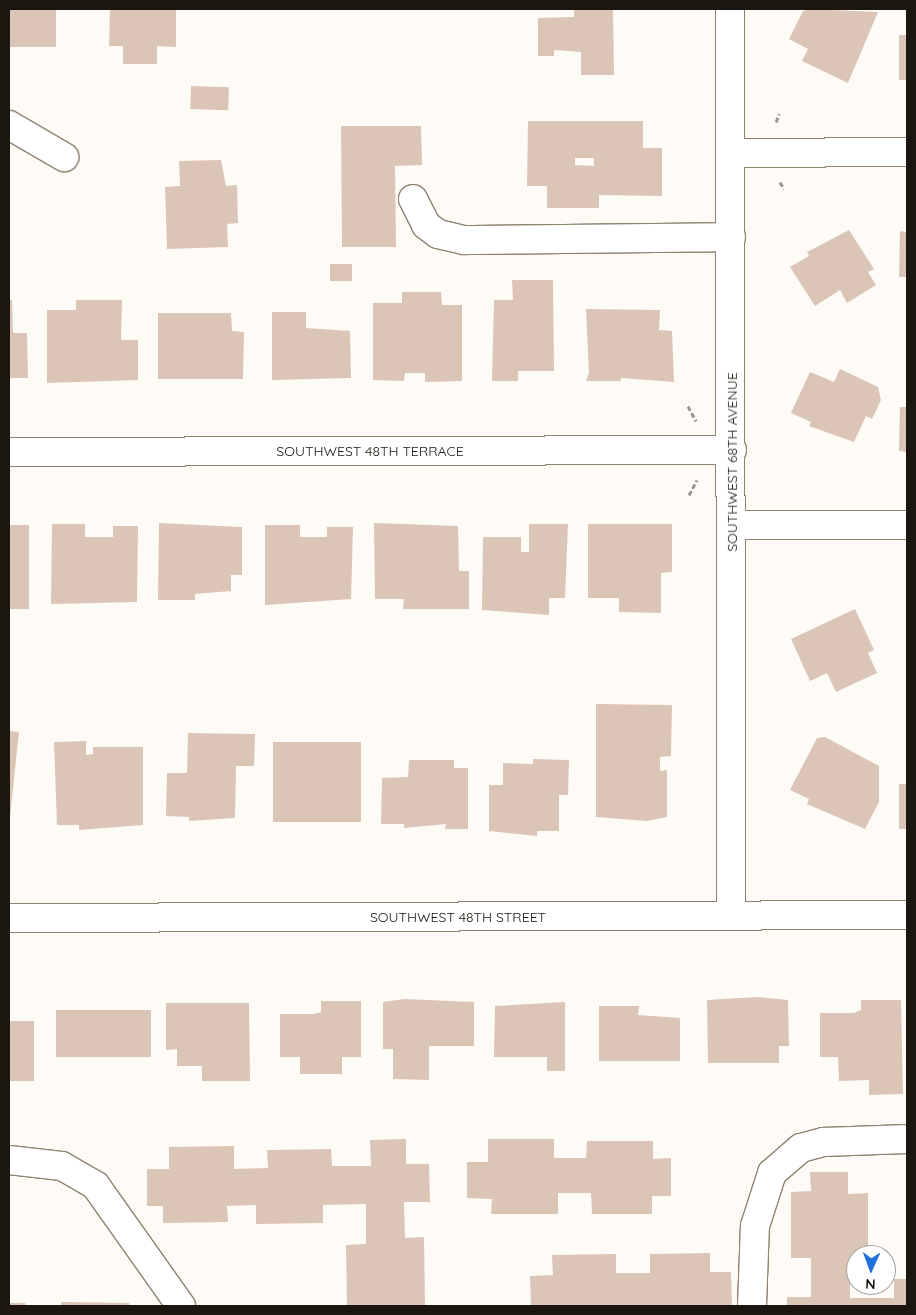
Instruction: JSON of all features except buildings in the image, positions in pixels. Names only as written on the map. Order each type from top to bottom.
[{"type":"street","name":"SOUTHWEST 68TH AVENUE","points":[[730,9],[732,450],[731,916]]},
{"type":"street","points":[[9,125],[64,157]]},
{"type":"street","points":[[731,153],[907,152]]},
{"type":"street","points":[[413,199],[426,225],[438,234],[464,240],[731,237]]},
{"type":"street","name":"SOUTHWEST 48TH TERRACE","points":[[9,452],[732,450]]},
{"type":"street","points":[[732,525],[907,525]]},
{"type":"street","name":"SOUTHWEST 48TH STREET","points":[[9,918],[907,915]]},
{"type":"street","points":[[752,1306],[758,1205],[776,1168],[801,1148],[824,1142],[907,1139]]},
{"type":"street","points":[[9,1160],[62,1166],[96,1186],[181,1306]]},
{"type":"path","points":[[688,406],[696,422]]},
{"type":"path","points":[[689,495],[698,478]]}]
